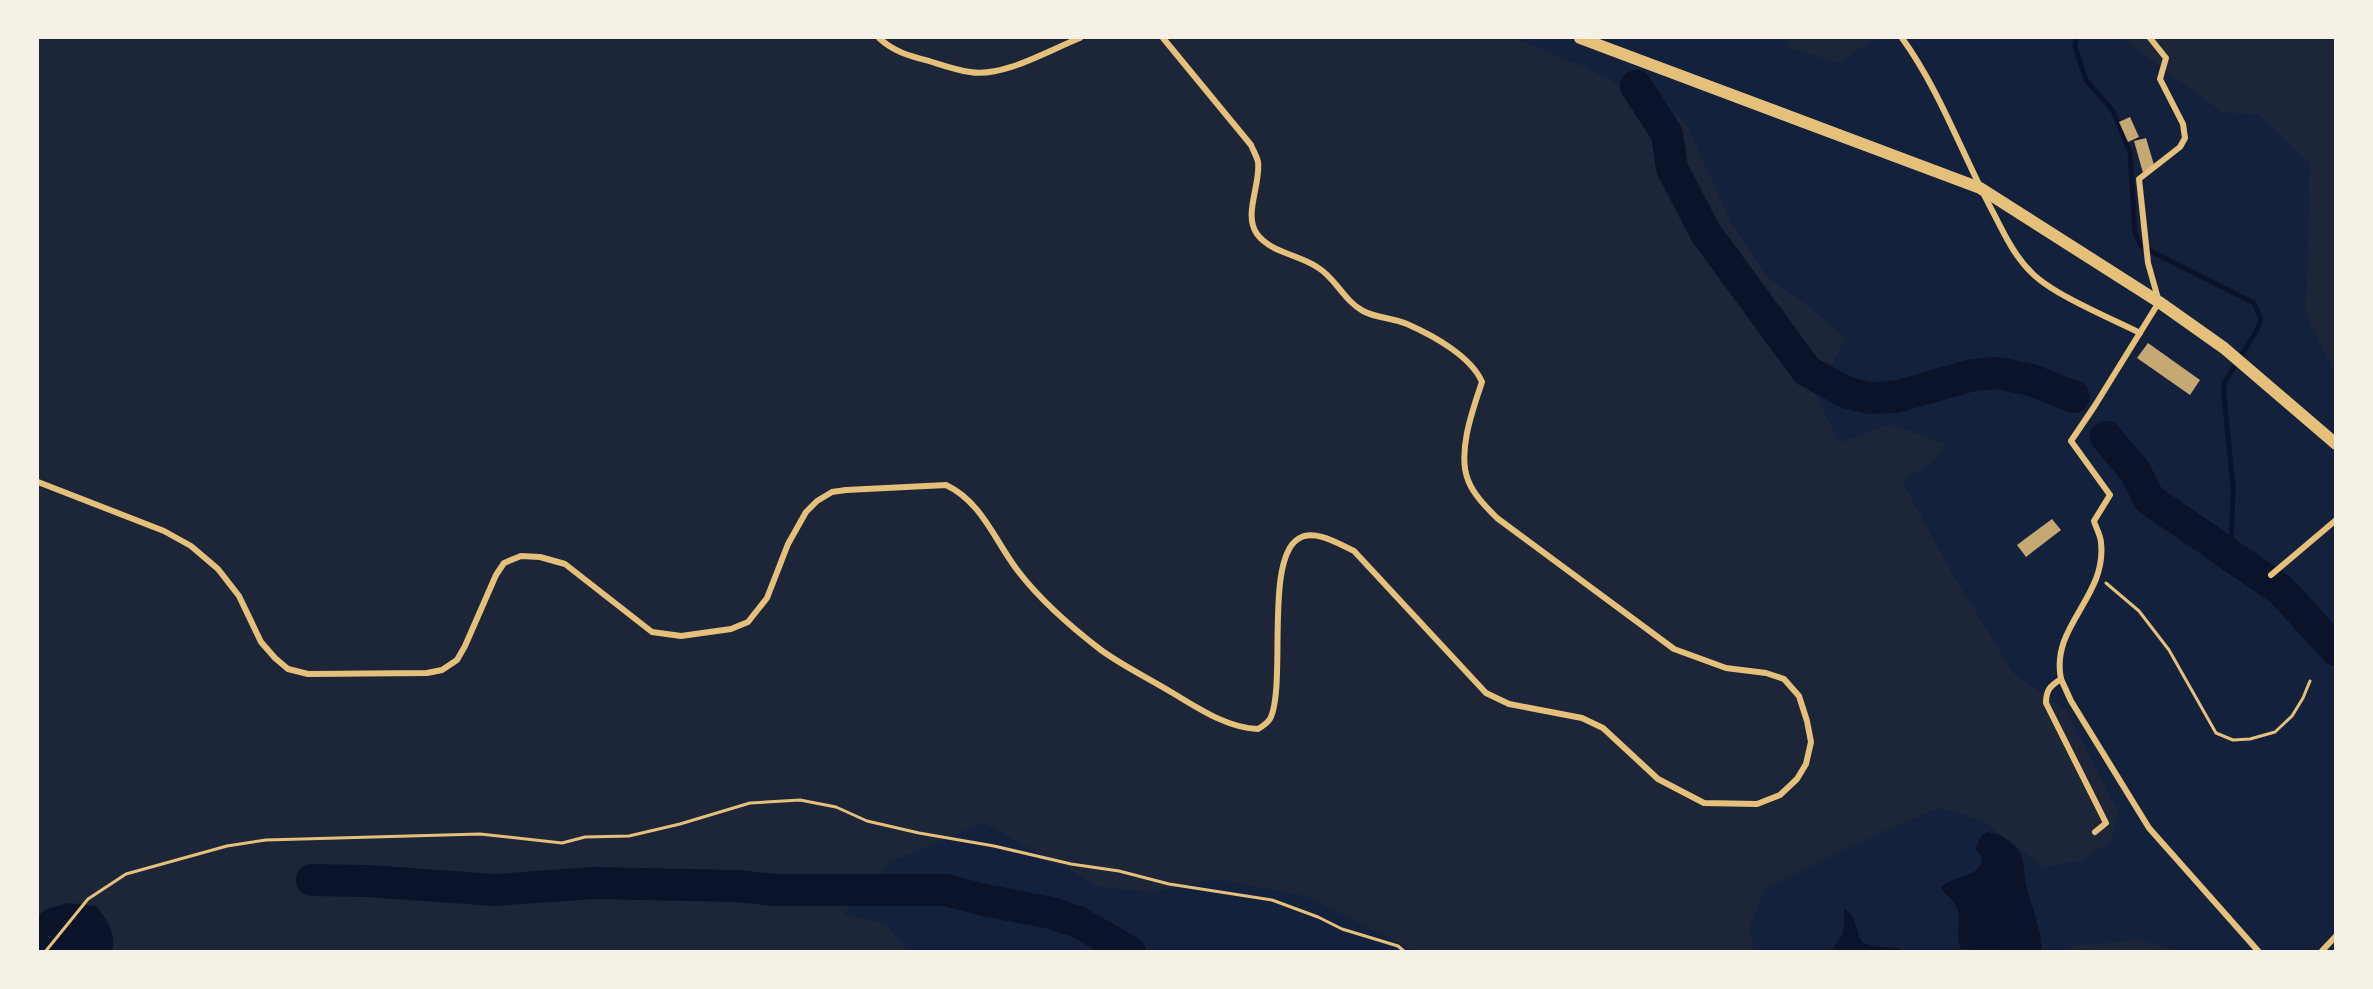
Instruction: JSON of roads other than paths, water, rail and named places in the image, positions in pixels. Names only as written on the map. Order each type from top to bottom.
[{"type":"main road","points":[[1580,38],[1980,188],[2159,302],[2224,348],[2336,444]]},
{"type":"street","points":[[879,38],[887,46],[903,54],[969,72],[988,73],[1012,66],[1080,38]]},
{"type":"street","points":[[38,482],[164,531],[191,546],[218,569],[239,596],[261,642],[275,658],[288,669],[308,674],[427,673],[442,670],[457,660],[496,575],[504,563],[521,556],[540,557],[565,564],[652,632],[681,636],[731,629],[748,622],[767,598],[795,529],[816,501],[832,492],[846,490],[946,485],[959,491],[972,502],[1018,571],[1044,601],[1101,650],[1193,705],[1237,727],[1249,729],[1258,729],[1270,719],[1275,700],[1278,615],[1284,562],[1289,548],[1299,538],[1313,536],[1331,540],[1354,551],[1486,693],[1509,704],[1582,718],[1603,728],[1658,778],[1704,803],[1757,804],[1780,795],[1797,780],[1806,764],[1811,742],[1808,721],[1799,696],[1784,679],[1766,673],[1726,668],[1674,649],[1497,518],[1467,479],[1464,455],[1467,433],[1482,382],[1477,370],[1459,354],[1406,323],[1364,312],[1350,302],[1330,276],[1316,266],[1272,246],[1258,236],[1251,225],[1258,162],[1251,145],[1163,38]]},
{"type":"street","points":[[1902,38],[1949,119],[1980,188],[2010,244],[2032,274],[2051,288],[2140,333]]},
{"type":"street","points":[[2151,38],[2166,58],[2160,79],[2183,124],[2185,138],[2180,147],[2139,179],[2148,263],[2159,302],[2071,441],[2110,495],[2094,521],[2102,542],[2097,576],[2091,591],[2064,635],[2058,665],[2061,679],[2071,701],[2149,828],[2259,951]]},
{"type":"street","points":[[2271,575],[2336,520]]},
{"type":"street","points":[[2061,679],[2049,687],[2046,703],[2106,823],[2095,832]]},
{"type":"street","points":[[2321,951],[2336,936]]},
{"type":"waterway","points":[[2076,38],[2075,47],[2086,80],[2113,111],[2130,152],[2135,233],[2141,246],[2254,303],[2261,319],[2256,332],[2224,383],[2233,486],[2231,556]]},
{"type":"waterway","points":[[1636,86],[1667,134],[1672,168],[1705,232],[1807,371],[1848,393],[1870,398],[1895,397],[1973,375],[1997,373],[2031,380],[2074,397]]},
{"type":"waterway","points":[[2106,437],[2135,471],[2149,499],[2281,590],[2336,650]]},
{"type":"waterway","points":[[312,880],[367,881],[495,890],[593,883],[737,886],[775,890],[946,890],[1051,913],[1078,922],[1130,952]]}]
